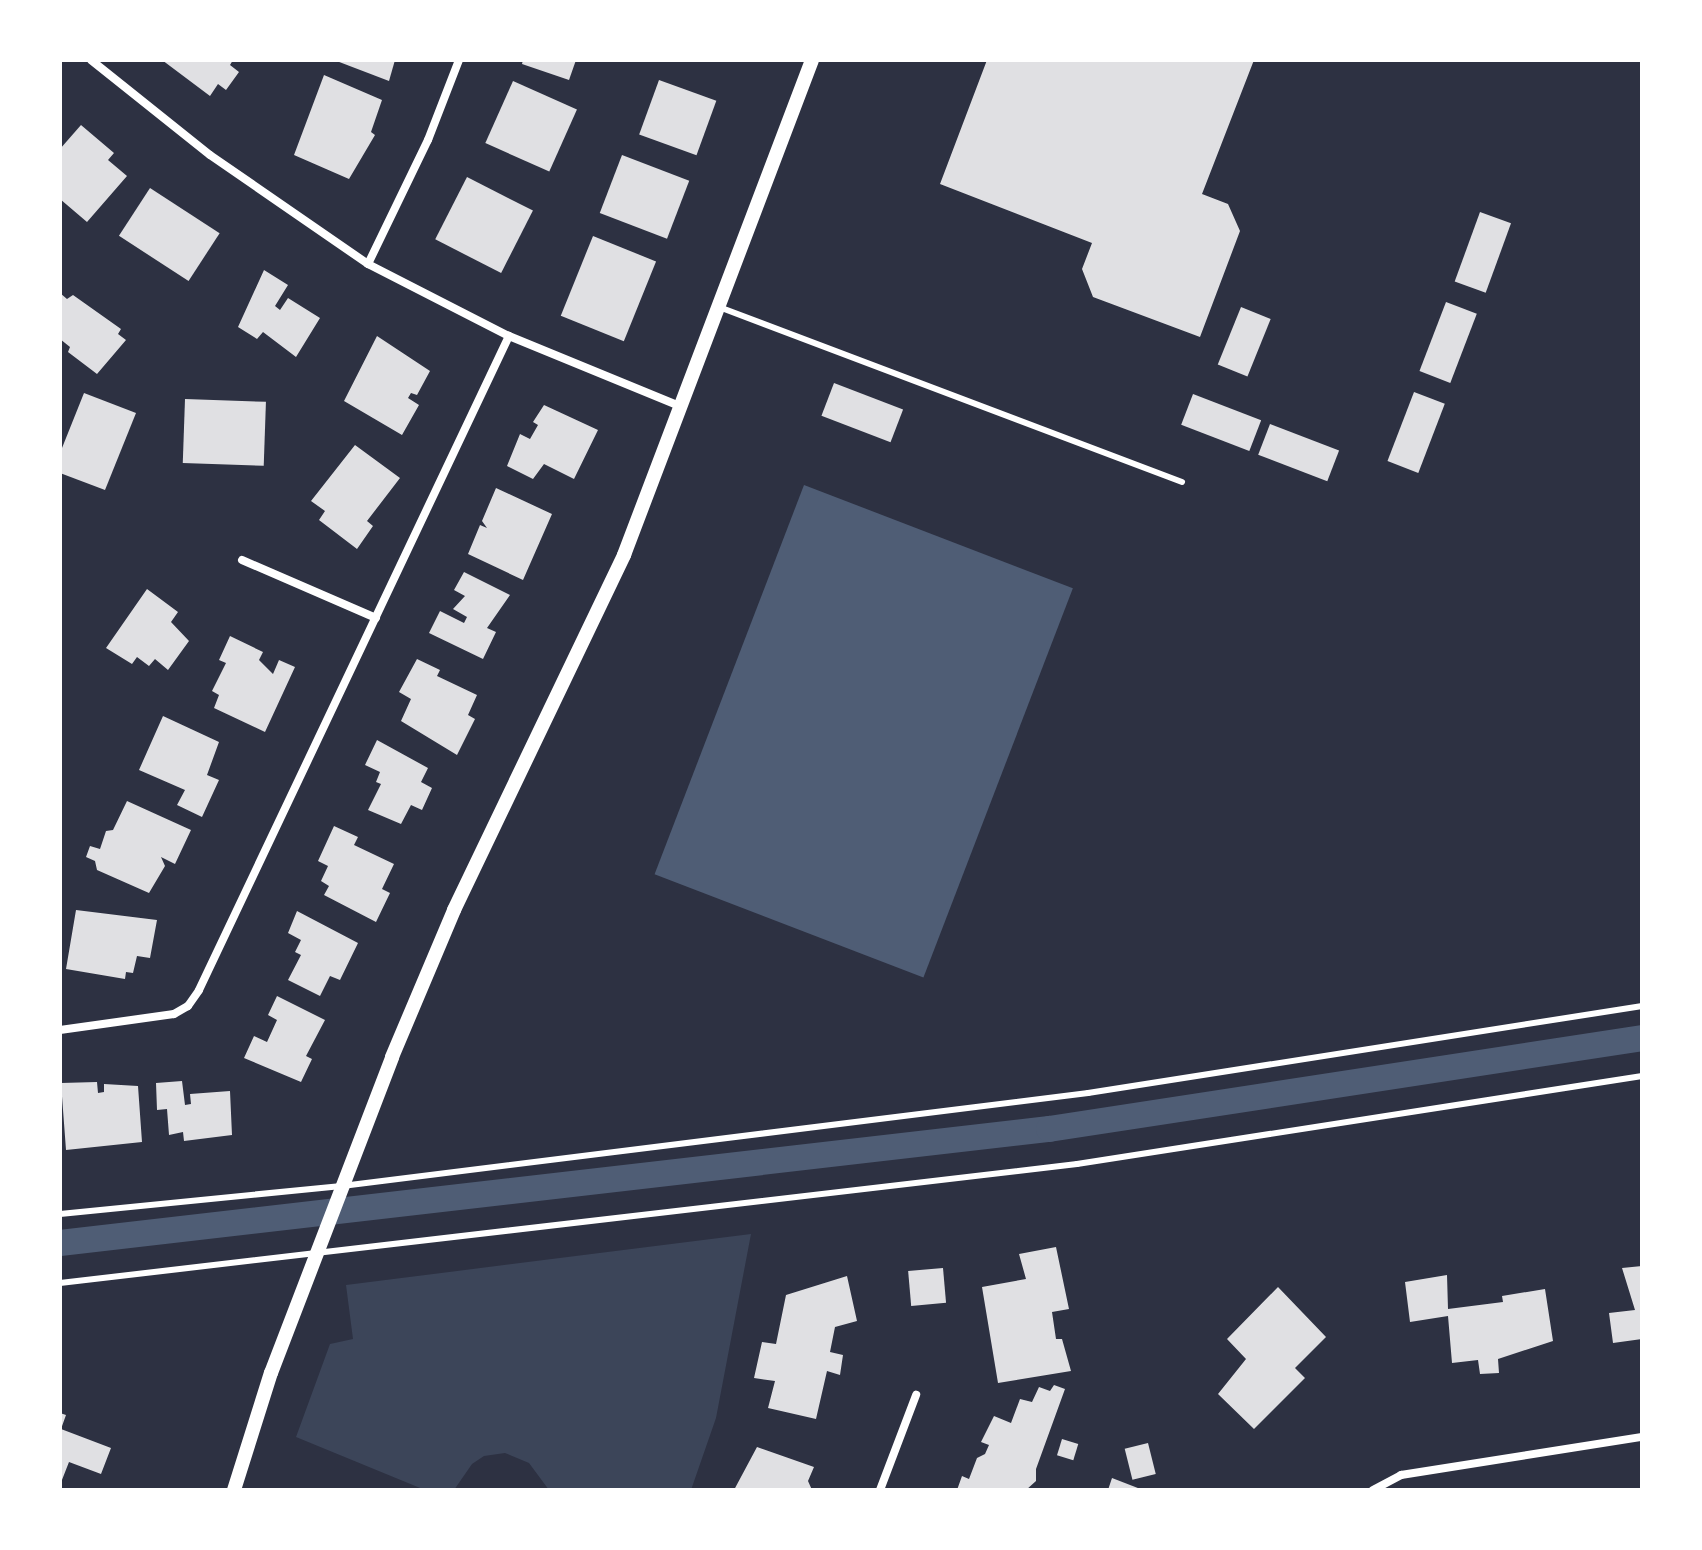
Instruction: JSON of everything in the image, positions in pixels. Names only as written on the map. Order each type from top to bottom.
[{"type":"street","points":[[91,60],[210,155],[368,264],[509,336],[682,407]]},
{"type":"street","points":[[368,264],[459,60]]},
{"type":"street","points":[[234,1490],[342,1186],[437,950],[624,555],[812,60]]},
{"type":"street","points":[[60,1030],[145,1020],[188,1006],[509,336]]},
{"type":"street","points":[[242,560],[376,618]]},
{"type":"street","points":[[880,1490],[916,1395]]},
{"type":"street","points":[[1373,1490],[1401,1475],[1642,1437]]},
{"type":"lane","points":[[719,307],[1182,482]]},
{"type":"lane","points":[[60,1214],[342,1186],[1088,1093],[1642,1006]]},
{"type":"lane","points":[[60,1283],[1077,1164],[1642,1076]]},
{"type":"shaded area","points":[[804,485],[1073,588],[923,978],[655,874]]},
{"type":"shaded area","points":[[751,1234],[716,1418],[691,1490],[549,1490],[529,1463],[505,1453],[484,1456],[472,1464],[454,1490],[425,1490],[296,1437],[330,1344],[353,1339],[346,1285]]},
{"type":"building","points":[[162,60],[233,60],[230,65],[239,72],[226,90],[218,84],[210,96]]},
{"type":"building","points":[[334,60],[395,60],[389,81]]},
{"type":"building","points":[[523,60],[576,60],[569,80],[522,64]]},
{"type":"building","points":[[987,60],[1254,60],[1202,194],[1228,204],[1240,231],[1200,337],[1093,297],[1082,269],[1092,243],[940,184]]},
{"type":"building","points":[[324,75],[382,100],[371,132],[375,135],[349,179],[294,155]]},
{"type":"building","points":[[659,80],[716,101],[696,155],[639,135]]},
{"type":"building","points":[[513,81],[577,109],[549,172],[485,143]]},
{"type":"building","points":[[81,125],[114,153],[108,160],[127,176],[87,222],[60,199],[60,149]]},
{"type":"building","points":[[622,155],[689,181],[667,239],[600,213]]},
{"type":"building","points":[[467,177],[533,211],[501,273],[435,239]]},
{"type":"building","points":[[150,188],[220,233],[189,281],[119,236]]},
{"type":"building","points":[[1480,212],[1511,223],[1486,293],[1455,282]]},
{"type":"building","points":[[593,236],[656,261],[624,341],[561,316]]},
{"type":"building","points":[[264,270],[288,285],[275,306],[280,310],[288,298],[320,318],[296,357],[263,332],[257,339],[238,327]]},
{"type":"building","points":[[60,293],[67,299],[73,295],[121,329],[118,334],[126,340],[97,374],[68,352],[70,347],[60,339]]},
{"type":"building","points":[[1446,302],[1477,314],[1450,383],[1419,371]]},
{"type":"building","points":[[1241,307],[1271,319],[1247,376],[1218,364]]},
{"type":"building","points":[[377,336],[430,371],[417,395],[411,393],[408,398],[419,405],[402,435],[344,401]]},
{"type":"building","points":[[834,383],[903,410],[891,442],[821,416]]},
{"type":"building","points":[[1414,392],[1445,404],[1418,473],[1387,461]]},
{"type":"building","points":[[84,393],[136,413],[105,490],[60,473],[60,453]]},
{"type":"building","points":[[1193,394],[1261,420],[1249,451],[1181,425]]},
{"type":"building","points":[[185,399],[266,402],[264,466],[183,463]]},
{"type":"building","points":[[544,405],[598,430],[574,479],[544,464],[533,479],[507,466],[520,434],[530,439],[538,425],[533,422]]},
{"type":"building","points":[[1270,424],[1339,451],[1327,481],[1258,455]]},
{"type":"building","points":[[355,445],[400,478],[367,521],[373,526],[357,549],[319,520],[325,511],[311,501]]},
{"type":"building","points":[[496,488],[552,514],[523,580],[468,554],[480,525],[487,528],[482,521]]},
{"type":"building","points":[[464,572],[510,595],[487,628],[496,632],[483,659],[429,633],[440,611],[464,623],[467,617],[453,609],[465,596],[454,590]]},
{"type":"building","points":[[147,589],[178,612],[171,622],[189,641],[168,670],[155,659],[149,666],[137,657],[132,664],[106,648]]},
{"type":"building","points":[[230,636],[263,652],[259,660],[273,674],[279,660],[295,667],[265,732],[214,708],[219,695],[212,691],[226,663],[219,660]]},
{"type":"building","points":[[417,659],[440,670],[437,676],[477,695],[468,715],[475,719],[457,755],[401,721],[411,699],[399,692]]},
{"type":"building","points":[[163,716],[219,742],[207,775],[219,780],[202,817],[177,805],[185,790],[139,770]]},
{"type":"building","points":[[377,740],[428,768],[421,782],[432,788],[422,810],[411,805],[401,824],[368,810],[381,784],[376,782],[380,772],[365,765]]},
{"type":"building","points":[[127,801],[191,830],[175,864],[161,857],[165,866],[149,893],[97,870],[95,861],[86,857],[90,846],[100,849],[106,831],[113,830]]},
{"type":"building","points":[[334,826],[358,837],[354,845],[394,864],[382,889],[390,893],[376,922],[324,895],[329,886],[321,881],[328,866],[318,861]]},
{"type":"building","points":[[76,910],[157,920],[150,958],[137,956],[133,973],[126,972],[125,979],[66,969]]},
{"type":"building","points":[[297,911],[358,943],[340,980],[330,976],[320,996],[288,980],[301,955],[295,952],[301,940],[288,933]]},
{"type":"building","points":[[277,996],[325,1020],[306,1056],[312,1059],[301,1082],[244,1058],[254,1036],[267,1042],[277,1020],[268,1015]]},
{"type":"building","points":[[182,1081],[185,1105],[191,1104],[190,1094],[230,1091],[232,1135],[184,1141],[183,1132],[169,1135],[167,1109],[157,1110],[156,1083]]},
{"type":"building","points":[[97,1082],[98,1093],[104,1092],[104,1084],[138,1086],[142,1142],[66,1150],[61,1083]]},
{"type":"building","points":[[1056,1247],[1069,1309],[1052,1312],[1056,1339],[1062,1339],[1071,1371],[998,1383],[982,1287],[1026,1279],[1019,1254]]},
{"type":"building","points":[[1642,1266],[1642,1339],[1613,1343],[1609,1313],[1635,1310],[1622,1268]]},
{"type":"building","points":[[943,1268],[946,1303],[911,1306],[908,1271]]},
{"type":"building","points":[[1447,1275],[1448,1309],[1503,1302],[1502,1296],[1545,1289],[1553,1341],[1498,1359],[1499,1373],[1480,1374],[1478,1360],[1452,1363],[1448,1316],[1410,1322],[1405,1282]]},
{"type":"building","points":[[847,1276],[857,1321],[835,1327],[830,1352],[843,1355],[840,1375],[827,1371],[816,1419],[768,1408],[775,1381],[754,1378],[762,1342],[776,1344],[786,1295]]},
{"type":"building","points":[[1278,1287],[1326,1337],[1295,1368],[1305,1378],[1254,1429],[1218,1394],[1246,1359],[1227,1339]]},
{"type":"building","points":[[1054,1385],[1065,1389],[1036,1469],[1036,1481],[1026,1490],[957,1490],[962,1476],[969,1479],[977,1458],[985,1454],[989,1445],[981,1442],[994,1416],[1011,1423],[1020,1399],[1032,1402],[1039,1387],[1050,1391]]},
{"type":"building","points":[[60,1413],[66,1415],[61,1429],[111,1448],[101,1474],[69,1462],[60,1485]]},
{"type":"building","points":[[1062,1439],[1078,1444],[1073,1460],[1057,1455]]},
{"type":"building","points":[[1148,1443],[1156,1474],[1132,1480],[1125,1449]]},
{"type":"building","points":[[757,1447],[814,1467],[808,1481],[812,1490],[734,1490]]},
{"type":"building","points":[[1112,1478],[1143,1490],[1108,1490]]},
{"type":"waterway","points":[[60,1243],[1049,1129],[1642,1038]]}]
